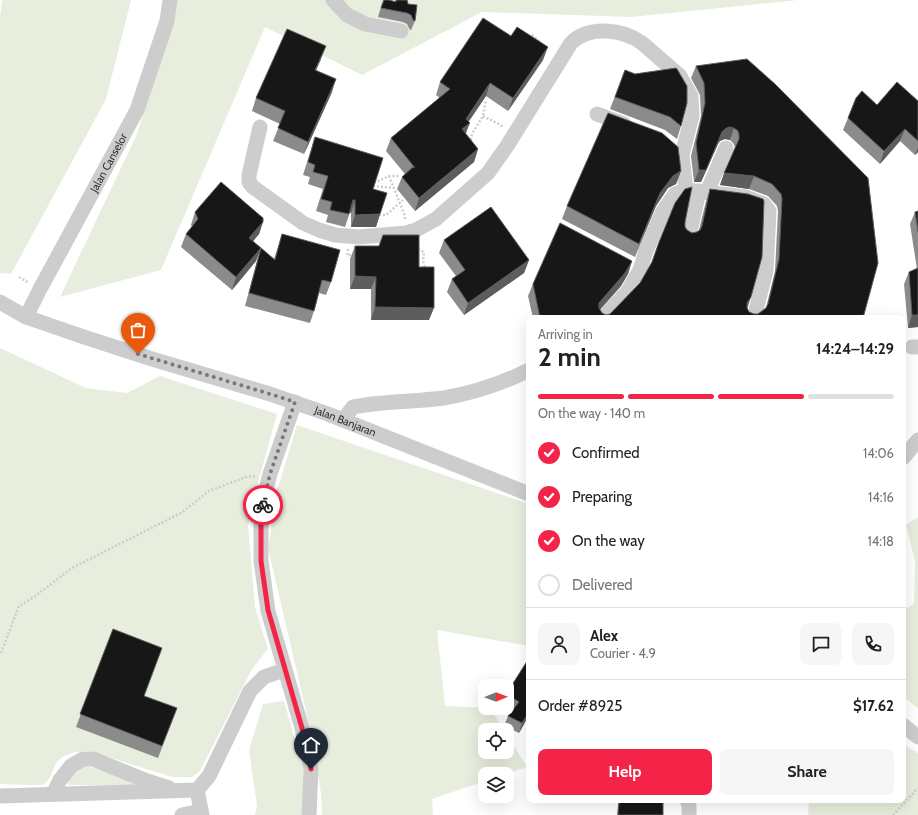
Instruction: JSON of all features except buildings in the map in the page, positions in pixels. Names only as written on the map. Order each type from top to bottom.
[{"type":"street","name":"Jalan Canselor","points":[[26,317],[40,288],[137,110],[167,21],[170,0]]},
{"type":"street","points":[[333,0],[348,15],[365,24],[401,31]]},
{"type":"street","points":[[260,127],[249,175],[249,182],[268,199],[303,223],[335,235],[359,237],[406,233],[425,226],[436,219],[488,172],[515,133],[571,43],[577,37],[598,30],[607,31],[635,38],[680,76],[691,96],[692,116],[677,151],[698,191]]},
{"type":"street","points":[[597,114],[640,130]]},
{"type":"street","points":[[689,236],[698,191],[726,148]]},
{"type":"street","points":[[606,315],[628,291],[635,267],[646,251],[663,211],[675,194],[698,191],[746,197],[764,204],[769,211],[766,271],[754,315]]},
{"type":"street","name":"Jalan Banjaran","points":[[0,302],[26,317],[152,359],[295,402],[526,493]]},
{"type":"street","points":[[343,420],[353,407],[369,404],[445,398],[486,387],[526,371]]},
{"type":"street","points":[[295,402],[270,474],[265,493],[261,524],[261,561],[268,610],[284,670],[302,728],[311,769],[309,815]]},
{"type":"street","points":[[906,454],[918,440]]},
{"type":"street","points":[[0,796],[180,792],[197,790],[209,776],[250,691],[264,677],[284,670]]},
{"type":"street","points":[[906,727],[918,737]]},
{"type":"street","points":[[54,794],[60,780],[71,766],[84,759],[93,759],[146,781],[180,792]]},
{"type":"street","points":[[182,815],[201,813],[197,790]]},
{"type":"street","points":[[688,803],[689,815]]},
{"type":"path","points":[[523,38],[532,35],[542,45]]},
{"type":"path","points":[[470,146],[472,134],[483,116],[486,100]]},
{"type":"path","points":[[483,116],[515,133]]},
{"type":"path","points":[[389,176],[405,216],[406,233],[418,240],[418,250],[424,252],[423,261],[426,272]]},
{"type":"path","points":[[394,188],[374,184],[389,176],[399,176]]},
{"type":"path","points":[[379,215],[386,215],[403,200]]},
{"type":"path","points":[[1,653],[18,606],[34,597],[72,568],[181,513],[209,491],[246,477],[270,474]]},
{"type":"path","points":[[906,801],[918,788]]},
{"type":"path","points":[[893,815],[904,803]]},
{"type":"green space","points":[[2,0],[131,0],[106,99],[11,274],[0,273],[0,17]]},
{"type":"green space","points":[[178,0],[798,0],[631,17],[482,12],[362,75],[265,27],[161,270],[60,297],[137,134]]},
{"type":"green space","points":[[0,348],[86,388],[127,393],[160,376],[277,414],[248,525],[255,607],[268,649],[252,669],[200,771],[192,777],[172,777],[85,751],[72,753],[60,759],[55,765],[47,781],[41,785],[0,784]]},
{"type":"green space","points":[[297,425],[526,503],[526,645],[437,630],[445,706],[478,707],[478,715],[494,715],[500,723],[478,723],[478,759],[514,759],[514,746],[526,767],[514,771],[514,767],[478,767],[478,783],[432,799],[433,815],[322,815],[321,794],[314,745],[268,548],[277,491]]},
{"type":"green space","points":[[918,517],[918,709],[906,699],[906,608],[914,604],[915,561],[906,525]]},
{"type":"green space","points":[[284,701],[303,768],[305,797],[302,815],[255,815],[257,806],[249,750],[263,704]]},
{"type":"green space","points":[[906,746],[918,753],[918,815],[808,815],[809,803],[906,803]]},
{"type":"green space","points":[[87,766],[116,775],[142,786],[68,785],[72,775]]},
{"type":"way so far","points":[[138,354],[295,402],[270,474],[263,505]]},
{"type":"route","points":[[263,505],[261,524],[261,561],[268,610],[284,670],[302,728],[311,769]]}]
